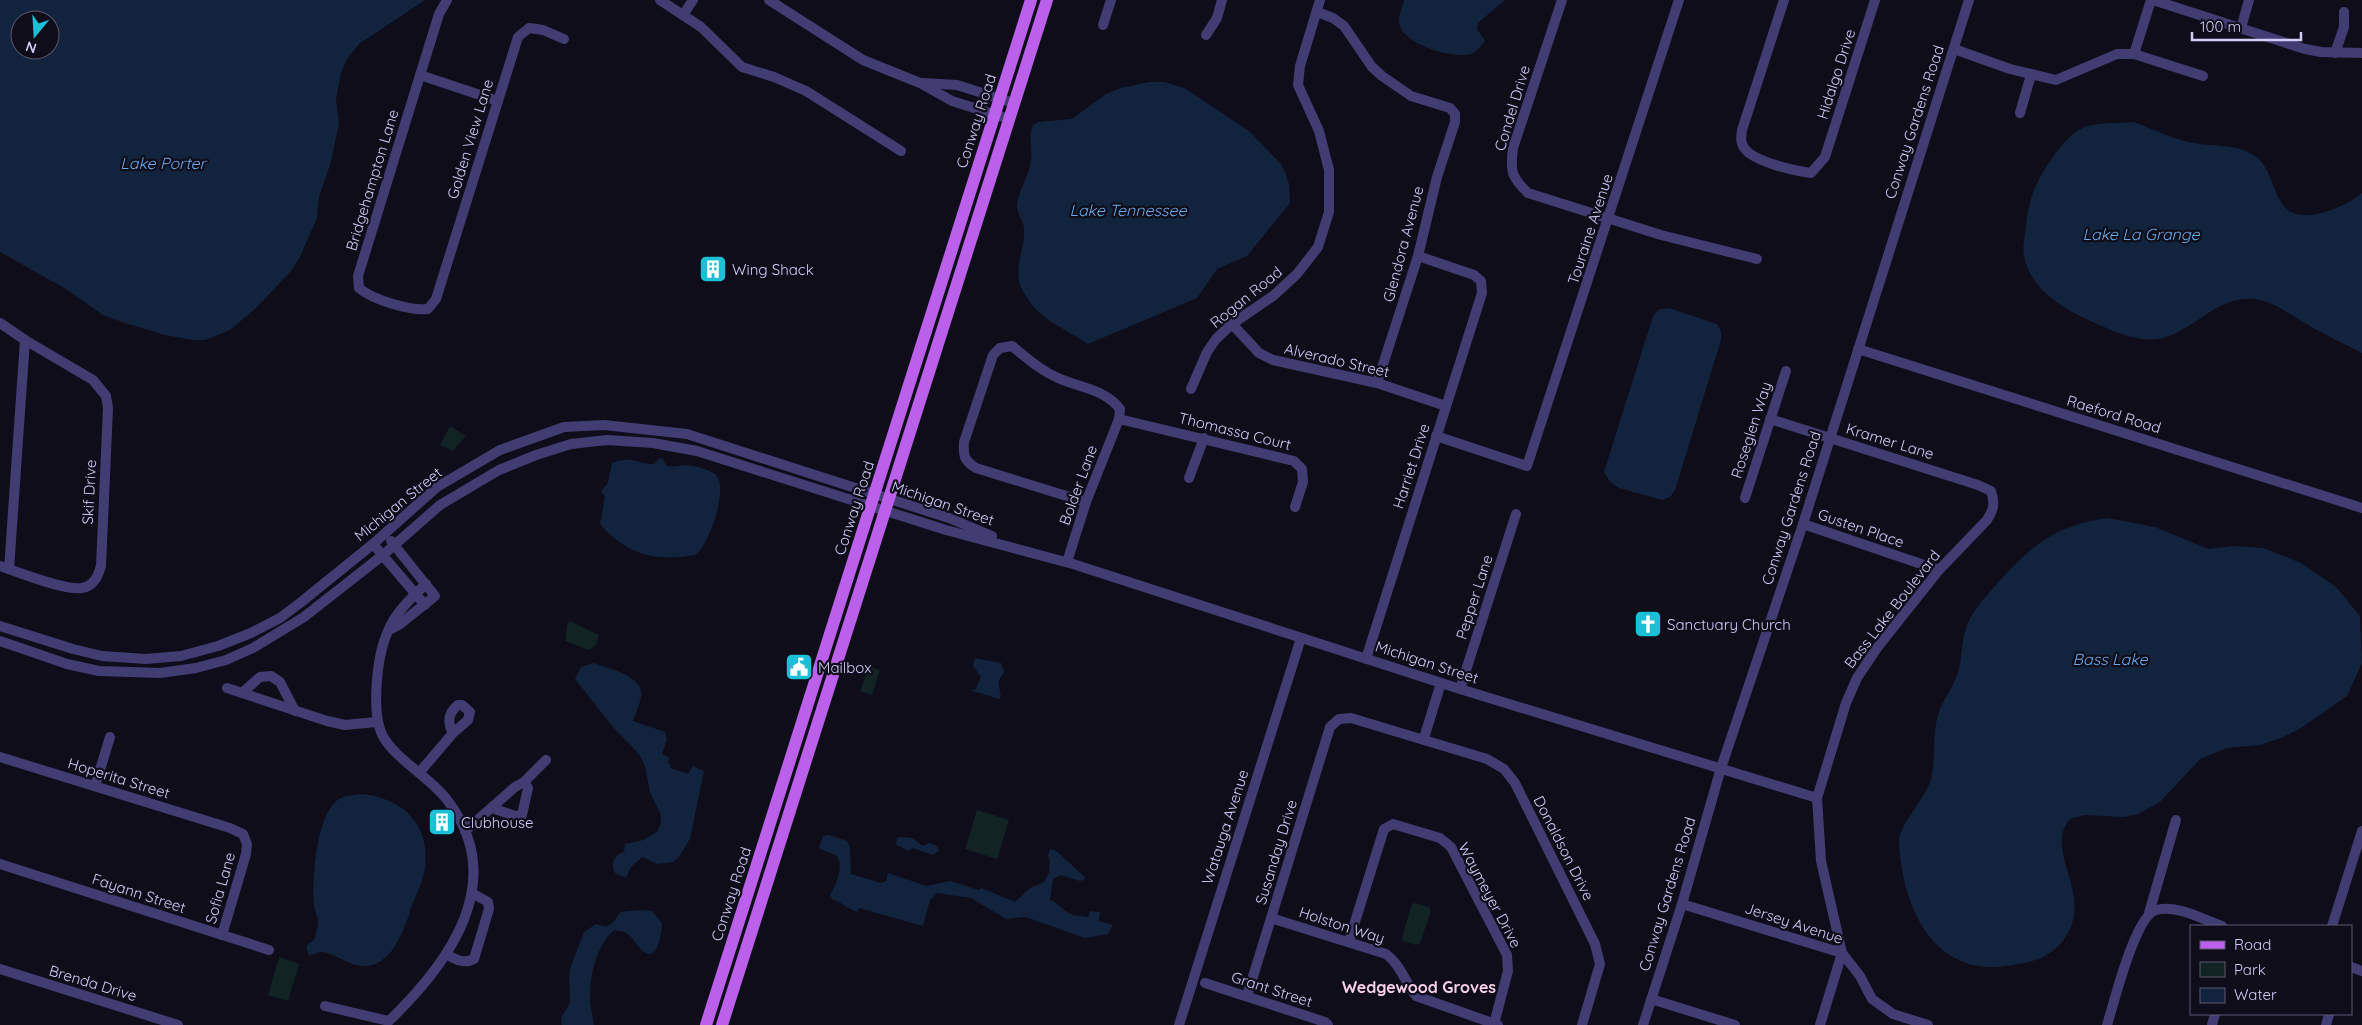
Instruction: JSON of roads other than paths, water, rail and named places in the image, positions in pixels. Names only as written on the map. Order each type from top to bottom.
[{"type":"main road","name":"Conway Road","points":[[706,1025],[874,501],[1031,0]]},
{"type":"main road","name":"Conway Road","points":[[722,1025],[1047,0]]},
{"type":"main road","points":[[959,278],[956,268],[966,230],[963,214]]},
{"type":"main road","points":[[749,892],[745,923],[749,940]]},
{"type":"street","name":"Bridgehampton Lane","points":[[436,299],[428,309],[417,310],[367,295],[359,288],[358,276],[439,14],[447,0]]},
{"type":"street","points":[[660,0],[701,27],[742,67],[774,76],[806,91],[901,151]]},
{"type":"street","points":[[683,15],[693,0]]},
{"type":"street","points":[[769,0],[863,60],[920,82],[952,100],[1009,119]]},
{"type":"street","points":[[1103,25],[1110,0]]},
{"type":"street","points":[[1206,35],[1217,18],[1222,0]]},
{"type":"street","name":"Rogan Road","points":[[1191,389],[1207,352],[1232,324],[1273,296],[1297,274],[1318,247],[1329,212],[1329,170],[1319,131],[1298,85],[1300,66],[1320,0]]},
{"type":"street","name":"Condel Drive","points":[[1562,0],[1513,148],[1511,168],[1515,181],[1528,193],[1690,244],[1757,259]]},
{"type":"street","name":"Touraine Avenue","points":[[1436,436],[1527,466],[1679,0]]},
{"type":"street","name":"Hidalgo Drive","points":[[1784,0],[1742,130],[1741,142],[1745,150],[1753,157],[1799,172],[1811,173],[1825,157],[1876,0]]},
{"type":"street","name":"Conway Gardens Road","points":[[1643,1025],[1682,904],[1721,768],[1802,524],[1969,0]]},
{"type":"street","points":[[2134,54],[2152,0],[2305,48],[2335,53],[2362,53]]},
{"type":"street","points":[[2241,28],[2249,0]]},
{"type":"street","name":"Glendora Avenue","points":[[1317,12],[1333,18],[1344,26],[1372,67],[1382,76],[1411,96],[1450,108],[1455,114],[1455,122],[1437,177],[1418,256],[1377,383]]},
{"type":"street","points":[[2335,53],[2344,27],[2344,12]]},
{"type":"street","name":"Golden View Lane","points":[[436,299],[518,36],[529,28],[543,30],[564,39]]},
{"type":"street","points":[[1954,49],[2031,75],[2056,80],[2117,54],[2134,54],[2203,76]]},
{"type":"street","points":[[420,75],[498,101]]},
{"type":"street","points":[[2020,114],[2031,75]]},
{"type":"street","points":[[920,82],[957,85],[1014,103]]},
{"type":"street","name":"Harriet Drive","points":[[1366,659],[1482,293],[1481,281],[1474,274],[1418,256]]},
{"type":"street","points":[[0,323],[25,340],[4,567]]},
{"type":"street","name":"Alverado Street","points":[[1232,324],[1253,348],[1273,360],[1377,383],[1446,406]]},
{"type":"street","name":"Skif Drive","points":[[4,567],[68,587],[82,588],[92,584],[97,578],[101,566],[108,408],[106,396],[93,380],[25,340]]},
{"type":"street","points":[[1086,502],[976,468],[968,463],[963,455],[964,442],[993,355],[1000,348],[1012,346],[1036,366],[1058,378],[1112,399],[1120,410],[1119,419]]},
{"type":"street","name":"Raeford Road","points":[[1858,349],[2362,508]]},
{"type":"street","name":"Roseglen Way","points":[[1745,498],[1786,371]]},
{"type":"street","name":"Thomassa Court","points":[[1119,419],[1294,461],[1302,469],[1302,482],[1295,507]]},
{"type":"street","name":"Bolder Lane","points":[[1067,562],[1086,502],[1119,419]]},
{"type":"street","name":"Kramer Lane","points":[[1770,419],[1978,485],[1991,491],[1994,500]]},
{"type":"street","name":"Michigan Street","points":[[0,626],[73,650],[102,656],[146,659],[181,656],[226,642],[280,618],[373,544],[444,483],[500,450],[564,427],[604,425],[687,434],[874,501]]},
{"type":"street","points":[[1189,478],[1204,438]]},
{"type":"street","name":"Michigan Street","points":[[0,641],[67,664],[99,671],[160,673],[196,668],[226,660],[277,635],[304,617],[383,555],[440,505],[499,470],[536,455],[571,444],[607,440],[653,443],[697,451],[888,505],[949,518],[1028,550],[1460,689],[1817,798]]},
{"type":"street","name":"Bass Lake Boulevard","points":[[1842,953],[1821,861],[1817,798],[1846,704],[1857,678],[1877,648],[1939,570],[1987,520],[1993,510],[1994,500]]},
{"type":"street","name":"Pepper Lane","points":[[1460,689],[1516,514]]},
{"type":"street","name":"Gusten Place","points":[[1802,524],[1939,570]]},
{"type":"street","points":[[385,534],[435,596],[400,624],[388,630]]},
{"type":"street","points":[[373,544],[425,605]]},
{"type":"street","points":[[389,1021],[412,1000],[448,955],[463,924],[472,893],[471,849],[461,819],[447,799],[384,739],[376,722],[378,676],[388,630],[415,594],[426,584]]},
{"type":"street","name":"Watauga Avenue","points":[[1179,1025],[1301,638]]},
{"type":"street","points":[[242,693],[260,678],[271,676],[280,682],[295,711]]},
{"type":"street","points":[[1424,738],[1441,683]]},
{"type":"street","points":[[227,688],[295,711],[345,725],[376,722]]},
{"type":"street","name":"Donaldson Drive","points":[[1338,719],[1351,718],[1424,738],[1487,759],[1504,769],[1515,784],[1595,944],[1600,964],[1582,1025]]},
{"type":"street","name":"Susanday Drive","points":[[1247,996],[1330,727],[1338,719]]},
{"type":"street","points":[[419,773],[453,733]]},
{"type":"street","points":[[799,736],[811,746]]},
{"type":"street","points":[[95,786],[110,737]]},
{"type":"street","name":"Hoperita Street","points":[[0,757],[230,828]]},
{"type":"street","points":[[465,831],[524,782],[546,760]]},
{"type":"street","points":[[492,808],[515,816],[522,814],[528,788],[524,782]]},
{"type":"street","points":[[2107,1025],[2137,932],[2149,914],[2176,820]]},
{"type":"street","name":"Waymeyer Drive","points":[[1349,941],[1384,829],[1393,824],[1440,838],[1451,847],[1508,955],[1508,972],[1496,1024]]},
{"type":"street","name":"Sofia Lane","points":[[222,935],[247,844],[242,834],[230,828]]},
{"type":"street","points":[[2332,925],[2362,831]]},
{"type":"street","name":"Fayann Street","points":[[1,867],[269,950]]},
{"type":"street","points":[[448,955],[459,961],[468,962],[474,959],[488,909],[488,902],[472,893]]},
{"type":"street","name":"Jersey Avenue","points":[[1682,904],[1842,953],[1860,976],[1872,999],[1893,1014],[1928,1025]]},
{"type":"street","points":[[2149,914],[2155,910],[2171,910],[2219,925]]},
{"type":"street","name":"Holston Way","points":[[1271,918],[1386,954],[1395,961],[1416,996],[1496,1024]]},
{"type":"street","points":[[1820,1025],[1842,953]]},
{"type":"street","name":"Brenda Drive","points":[[0,969],[178,1025]]},
{"type":"street","name":"Grant Street","points":[[1205,983],[1326,1022],[1328,1025]]},
{"type":"street","points":[[1651,999],[1735,1025]]},
{"type":"street","points":[[325,1006],[400,1025]]},
{"type":"water","name":"Lake Porter","points":[[0,0],[425,0],[359,44],[347,59],[341,73],[336,99],[339,124],[330,165],[319,197],[317,218],[300,257],[291,271],[256,308],[230,330],[205,340],[165,335],[103,315],[66,289],[0,252]]},
{"type":"water","points":[[1404,0],[1505,0],[1478,23],[1477,29],[1485,41],[1473,53],[1463,55],[1430,49],[1409,38],[1399,23]]},
{"type":"water","name":"Lake Tennessee","points":[[1149,82],[1165,82],[1186,89],[1249,131],[1281,164],[1289,184],[1290,203],[1247,256],[1217,269],[1197,298],[1088,344],[1051,321],[1035,308],[1028,300],[1019,281],[1018,274],[1024,228],[1017,206],[1031,161],[1031,130],[1033,125],[1038,122],[1072,119],[1106,94],[1121,88]]},
{"type":"water","name":"Lake La Grange","points":[[2134,122],[2182,140],[2199,144],[2230,147],[2256,156],[2266,168],[2283,205],[2290,212],[2300,215],[2322,213],[2345,204],[2362,193],[2362,353],[2319,331],[2281,308],[2261,300],[2239,300],[2225,304],[2172,335],[2158,339],[2143,339],[2117,332],[2082,317],[2060,305],[2041,288],[2033,279],[2023,249],[2029,207],[2041,176],[2061,147],[2078,131],[2086,127],[2106,123]]},
{"type":"water","points":[[1669,308],[1717,324],[1721,331],[1721,340],[1675,490],[1670,497],[1662,500],[1619,488],[1610,482],[1604,472],[1653,316],[1659,309]]},
{"type":"water","points":[[660,458],[668,466],[688,465],[705,469],[715,474],[719,480],[719,502],[716,515],[706,540],[695,555],[668,557],[643,554],[620,543],[600,524],[605,497],[601,491],[608,483],[612,463],[625,459],[654,464]]},
{"type":"water","name":"Bass Lake","points":[[2108,518],[2155,527],[2208,549],[2234,546],[2263,548],[2301,563],[2336,587],[2360,616],[2362,663],[2347,696],[2301,728],[2281,738],[2260,745],[2227,748],[2200,759],[2160,802],[2138,814],[2124,817],[2085,815],[2070,819],[2063,833],[2062,848],[2074,897],[2074,914],[2069,932],[2050,953],[2032,961],[2007,966],[1981,966],[1959,960],[1941,948],[1926,932],[1915,912],[1901,866],[1899,842],[1907,820],[1924,795],[1931,779],[1938,715],[1958,672],[1967,626],[1973,613],[1986,596],[2032,549],[2044,540],[2072,526]]},
{"type":"water","points":[[975,658],[1001,663],[1004,672],[998,682],[1001,696],[999,699],[970,690],[975,690],[981,677],[973,666]]},
{"type":"water","points":[[594,663],[625,674],[638,684],[641,690],[641,698],[633,721],[665,732],[667,739],[662,754],[669,757],[668,763],[671,764],[670,768],[688,774],[693,766],[704,771],[690,839],[678,858],[673,862],[657,864],[642,857],[630,868],[626,878],[615,873],[614,860],[624,852],[625,844],[643,840],[657,832],[661,823],[661,815],[650,792],[645,766],[639,754],[613,727],[575,679],[581,667]]},
{"type":"water","points":[[362,794],[390,801],[411,816],[419,827],[426,853],[423,878],[405,927],[398,940],[387,956],[378,962],[362,966],[324,952],[309,956],[306,946],[315,939],[317,927],[318,920],[314,907],[315,864],[320,832],[325,818],[331,807],[339,799]]},
{"type":"water","points":[[829,835],[847,841],[850,848],[851,874],[881,883],[886,881],[888,873],[927,886],[950,881],[979,890],[981,888],[1015,902],[1030,888],[1044,882],[1049,873],[1050,861],[1048,855],[1050,849],[1055,850],[1085,877],[1084,880],[1080,881],[1061,875],[1053,879],[1050,900],[1077,916],[1088,917],[1090,911],[1100,912],[1099,921],[1113,925],[1108,934],[1085,938],[1026,917],[1006,919],[971,898],[937,893],[930,900],[923,926],[859,908],[857,912],[832,899],[830,895],[835,886],[840,865],[837,856],[819,848],[823,836]]},
{"type":"water","points":[[897,838],[912,838],[923,846],[929,843],[937,846],[939,850],[933,855],[913,848],[909,851],[896,845]]},
{"type":"water","points":[[652,911],[662,923],[659,941],[654,952],[646,953],[627,934],[614,930],[598,952],[591,980],[590,1005],[594,1025],[562,1025],[561,1018],[570,1003],[569,973],[584,932],[596,924],[606,927],[614,922],[620,912]]},
{"type":"place","name":"Wing Shack","points":[[713,269]]},
{"type":"place","name":"Sanctuary Church","points":[[1648,624]]},
{"type":"place","name":"Mailbox","points":[[799,667]]},
{"type":"place","name":"Clubhouse","points":[[442,822]]},
{"type":"district","name":"Wedgewood Groves","points":[[1419,987]]}]
